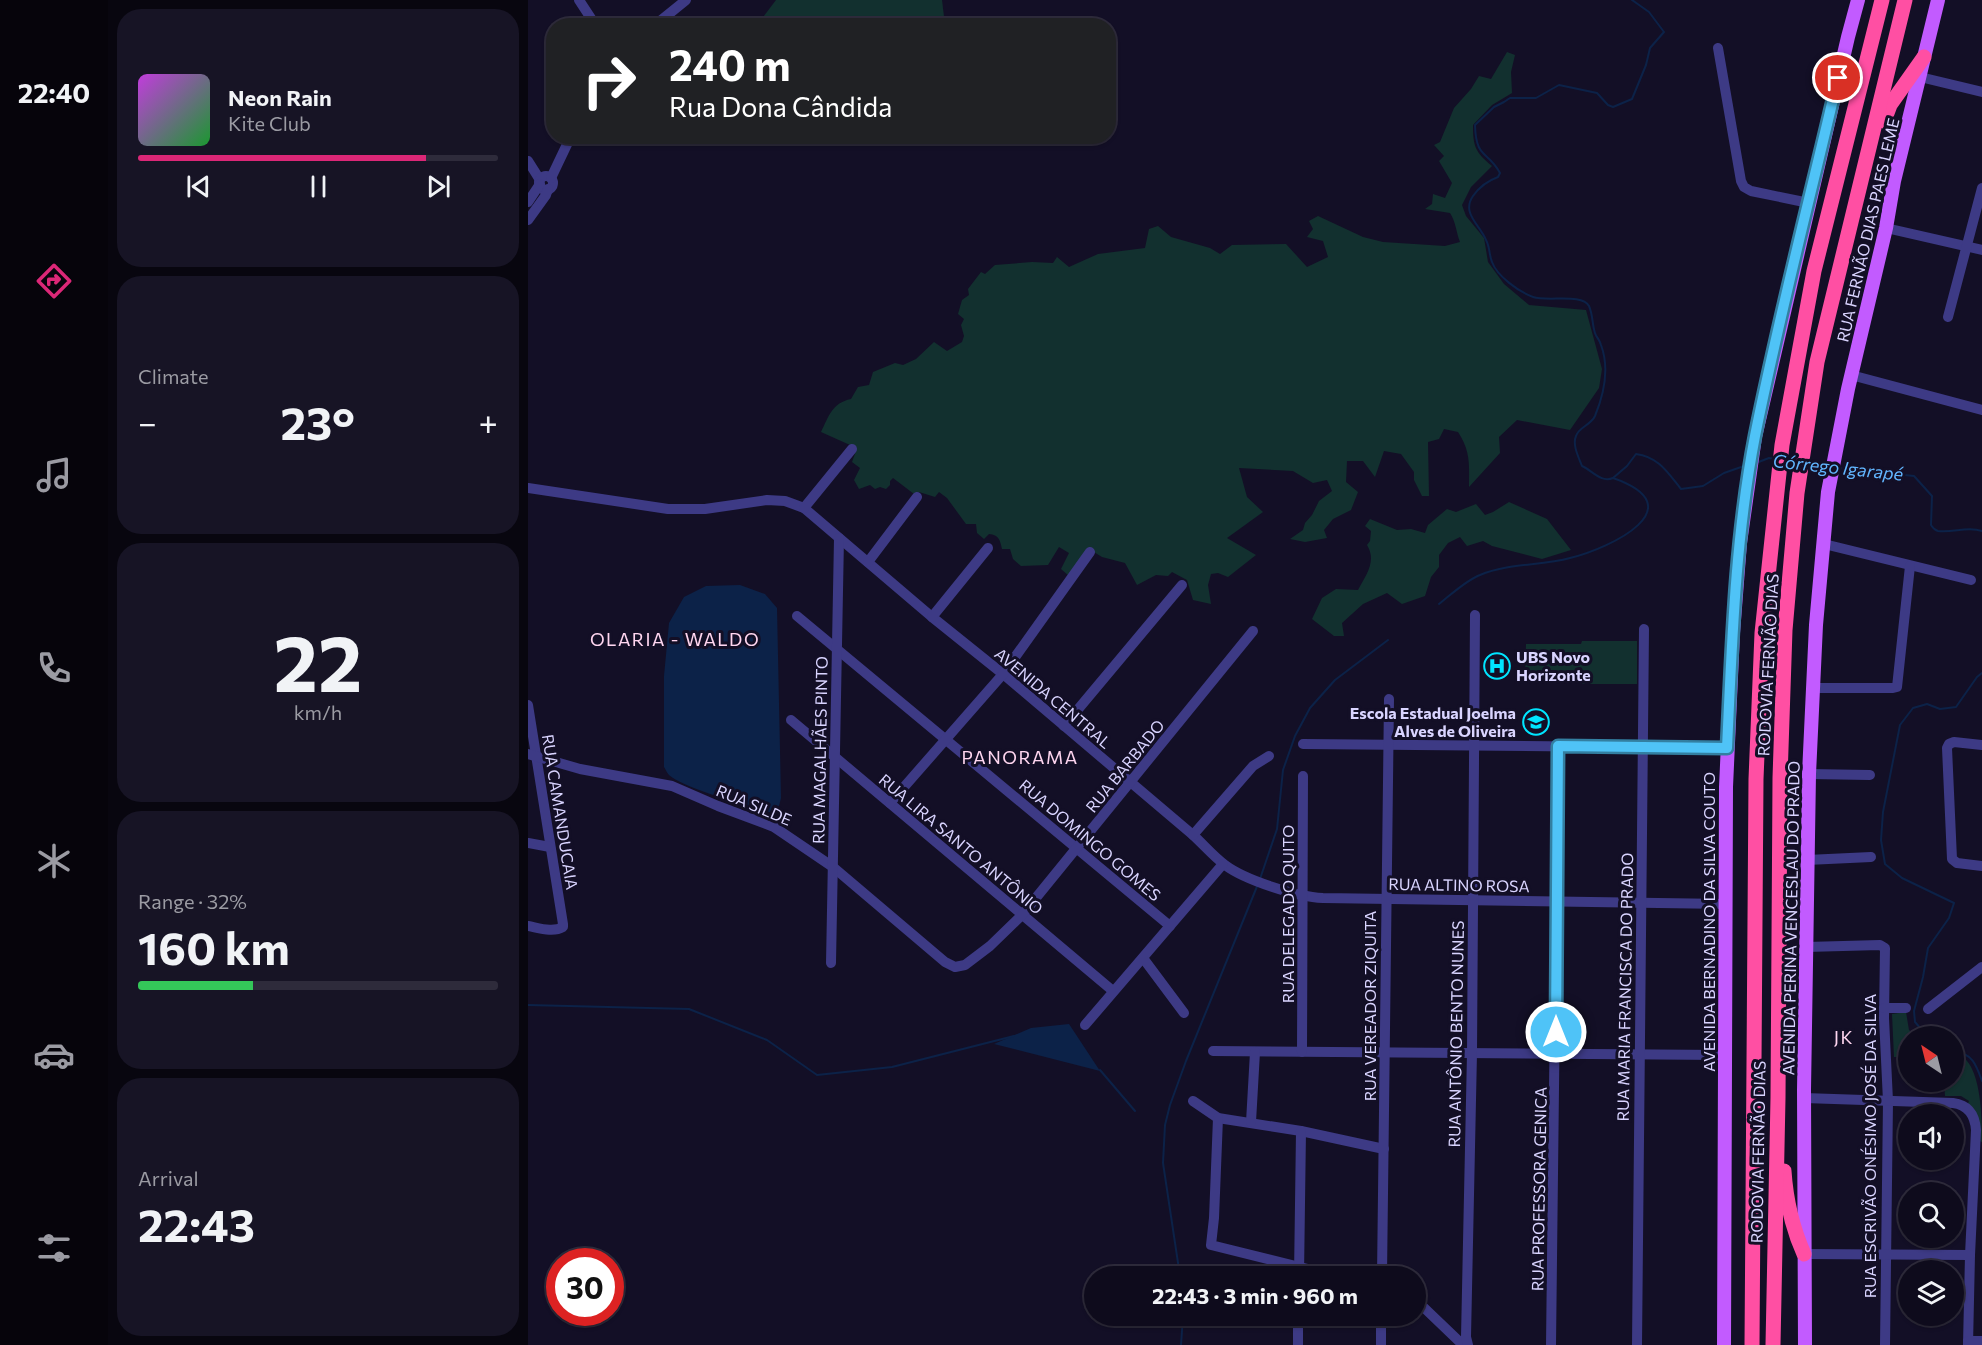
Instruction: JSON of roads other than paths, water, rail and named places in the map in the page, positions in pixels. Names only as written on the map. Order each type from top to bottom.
[{"type":"highway","name":"RODOVIA FERNÃO DIAS","points":[[1752,1345],[1756,779],[1762,633],[1782,445],[1814,270],[1882,0]]},
{"type":"highway","name":"RODOVIA FERNÃO DIAS","points":[[1773,1345],[1778,1098],[1780,768],[1785,630],[1797,493],[1817,362],[1905,0]]},
{"type":"highway","points":[[1853,209],[1890,105],[1924,57]]},
{"type":"highway","points":[[1778,1098],[1786,1194],[1793,1229],[1804,1254]]},
{"type":"main road","name":"AVENIDA BERNADINO DA SILVA COUTO","points":[[1724,1345],[1727,748],[1733,633],[1746,499],[1755,437],[1858,0]]},
{"type":"main road","name":"RUA FERNÃO DIAS PAES LEME","points":[[1828,492],[1835,446],[1886,228],[1894,181],[1938,0]]},
{"type":"main road","name":"AVENIDA PERINA VENCESLAU DO PRADO","points":[[1805,1345],[1804,1098],[1809,774],[1816,615],[1828,492]]},
{"type":"street","points":[[579,0],[591,18]]},
{"type":"street","points":[[664,18],[686,0]]},
{"type":"street","points":[[1718,48],[1741,181],[1744,187],[1750,191],[1809,203]]},
{"type":"street","points":[[1920,77],[1982,92]]},
{"type":"street","points":[[528,202],[545,183],[567,144]]},
{"type":"street","points":[[528,162],[545,183],[546,195],[528,220]]},
{"type":"street","points":[[1948,317],[1982,188]]},
{"type":"street","points":[[1886,228],[1982,250]]},
{"type":"street","points":[[1851,375],[1982,410]]},
{"type":"street","points":[[528,488],[668,509],[705,509],[767,500],[785,501],[804,508],[852,449]]},
{"type":"street","points":[[867,562],[917,497]]},
{"type":"street","name":"AVENIDA CENTRAL","points":[[804,508],[1193,835],[1223,864],[1266,883]]},
{"type":"street","name":"RUA MAGALHÃES PINTO","points":[[831,963],[839,538]]},
{"type":"street","points":[[1824,544],[1971,580]]},
{"type":"street","points":[[932,617],[987,548]]},
{"type":"street","points":[[890,803],[1003,674],[1090,552]]},
{"type":"street","points":[[1813,688],[1897,687],[1910,566]]},
{"type":"street","points":[[1064,726],[1182,585]]},
{"type":"street","name":"RUA ANTÔNIO BENTO NUNES","points":[[1468,1345],[1466,1337],[1472,1053],[1475,615]]},
{"type":"street","name":"RUA DOMINGO GOMES","points":[[797,616],[1170,926]]},
{"type":"street","name":"RUA MARIA FRANCISCA DO PRADO","points":[[1637,1345],[1644,629]]},
{"type":"street","name":"RUA BARBADO","points":[[965,965],[990,946],[1022,915],[1253,631]]},
{"type":"street","name":"RUA VEREADOR ZIQUITA","points":[[1382,1266],[1389,699]]},
{"type":"street","name":"RUA CAMANDUCAIA","points":[[528,705],[532,755],[563,927],[544,929],[528,926]]},
{"type":"street","name":"RUA LIRA SANTO ANTÔNIO","points":[[791,720],[1113,991]]},
{"type":"street","points":[[1982,745],[1954,742],[1947,748],[1953,861],[1982,866]]},
{"type":"street","points":[[1304,744],[1727,748]]},
{"type":"street","name":"RUA PROFESSORA GENICA","points":[[1551,1345],[1558,746]]},
{"type":"street","name":"RUA SILDE","points":[[532,755],[580,769],[672,786],[774,827],[834,867],[945,962],[955,967],[965,965]]},
{"type":"street","points":[[1193,835],[1252,766],[1269,756]]},
{"type":"street","points":[[1809,774],[1870,775]]},
{"type":"street","name":"RUA DELEGADO QUITO","points":[[1302,1052],[1303,776]]},
{"type":"street","points":[[528,843],[550,847]]},
{"type":"street","points":[[1807,860],[1871,858]]},
{"type":"street","points":[[1084,1025],[1223,864]]},
{"type":"street","name":"RUA ALTINO ROSA","points":[[1266,883],[1303,896],[1726,904]]},
{"type":"street","name":"RUA ESCRIVÃO ONÉSIMO JOSÉ DA SILVA","points":[[1806,947],[1884,946],[1888,1101],[1886,1345]]},
{"type":"street","points":[[1143,958],[1184,1013]]},
{"type":"street","points":[[1928,1009],[1982,967]]},
{"type":"street","points":[[1884,1008],[1906,1008]]},
{"type":"street","points":[[1213,1051],[1724,1055]]},
{"type":"street","points":[[1251,1122],[1255,1052]]},
{"type":"street","points":[[1804,1098],[1953,1103],[1966,1107],[1970,1111],[1976,1130],[1968,1343],[1982,1341]]},
{"type":"street","points":[[1193,1101],[1218,1118],[1301,1131],[1384,1149]]},
{"type":"street","points":[[1218,1118],[1211,1245],[1279,1266]]},
{"type":"street","points":[[1299,1266],[1301,1131]]},
{"type":"street","points":[[1804,1254],[1970,1255]]},
{"type":"street","points":[[1426,1310],[1463,1345]]},
{"type":"street","points":[[1298,1326],[1298,1345]]},
{"type":"street","points":[[1381,1326],[1381,1345]]},
{"type":"water","points":[[740,585],[765,594],[777,608],[781,798],[779,806],[773,813],[718,797],[676,780],[664,767],[664,676],[669,623],[684,597],[706,586]]},
{"type":"water","points":[[1069,1024],[1100,1071],[994,1044],[1031,1028]]},
{"type":"waterway","points":[[1439,604],[1469,581],[1491,571],[1559,561],[1606,545],[1624,536],[1638,525],[1647,513],[1647,501],[1637,489],[1613,478],[1605,479],[1597,476],[1582,466],[1576,451],[1576,436],[1595,416],[1605,381],[1604,354],[1595,333],[1589,306],[1579,300],[1533,297],[1509,283],[1495,267],[1487,243],[1469,208],[1478,189],[1498,177],[1500,173],[1480,150],[1476,136],[1475,125],[1494,107],[1510,98],[1536,98],[1559,85],[1597,93],[1613,107],[1632,99],[1646,65],[1650,48],[1664,32],[1649,12],[1632,0]]},
{"type":"waterway","name":"Córrego Igarapé","points":[[1613,478],[1627,466],[1636,454],[1657,462],[1681,489],[1703,486],[1724,473],[1744,466]]},
{"type":"waterway","name":"Córrego Igarapé","points":[[1756,463],[1769,458],[1776,459]]},
{"type":"waterway","name":"Córrego Igarapé","points":[[1809,464],[1827,466]]},
{"type":"waterway","name":"Córrego Igarapé","points":[[1838,468],[1914,476],[1932,496],[1931,525],[1935,529],[1938,531],[1971,529],[1982,531]]},
{"type":"waterway","points":[[1260,879],[1277,829],[1283,770],[1295,736],[1310,708],[1335,680],[1388,640]]},
{"type":"waterway","name":"Córrego Igarapé","points":[[1918,1026],[1915,1022],[1914,1011],[1928,948],[1949,918],[1954,903],[1902,878],[1885,864],[1881,840],[1883,812],[1900,725],[1913,708],[1927,704],[1940,709],[1956,707],[1982,673]]},
{"type":"waterway","points":[[1178,1266],[1163,1163],[1165,1125],[1186,1061],[1258,884]]},
{"type":"waterway","points":[[528,1005],[689,1009],[767,1040],[817,1075],[892,1067],[1014,1036]]},
{"type":"waterway","name":"Córrego Igarapé","points":[[1964,1054],[1978,1069],[1982,1081]]},
{"type":"waterway","points":[[1100,1070],[1135,1111]]},
{"type":"waterway","points":[[1181,1345],[1182,1326]]},
{"type":"place","name":"UBS Novo Horizonte","points":[[1497,666]]},
{"type":"place","name":"Escola Estadual Joelma Alves de Oliveira","points":[[1536,722]]},
{"type":"district","name":"OLARIA - WALDO","points":[[675,640]]},
{"type":"district","name":"PANORAMA","points":[[1020,758]]},
{"type":"district","name":"JK","points":[[1844,1038]]}]
